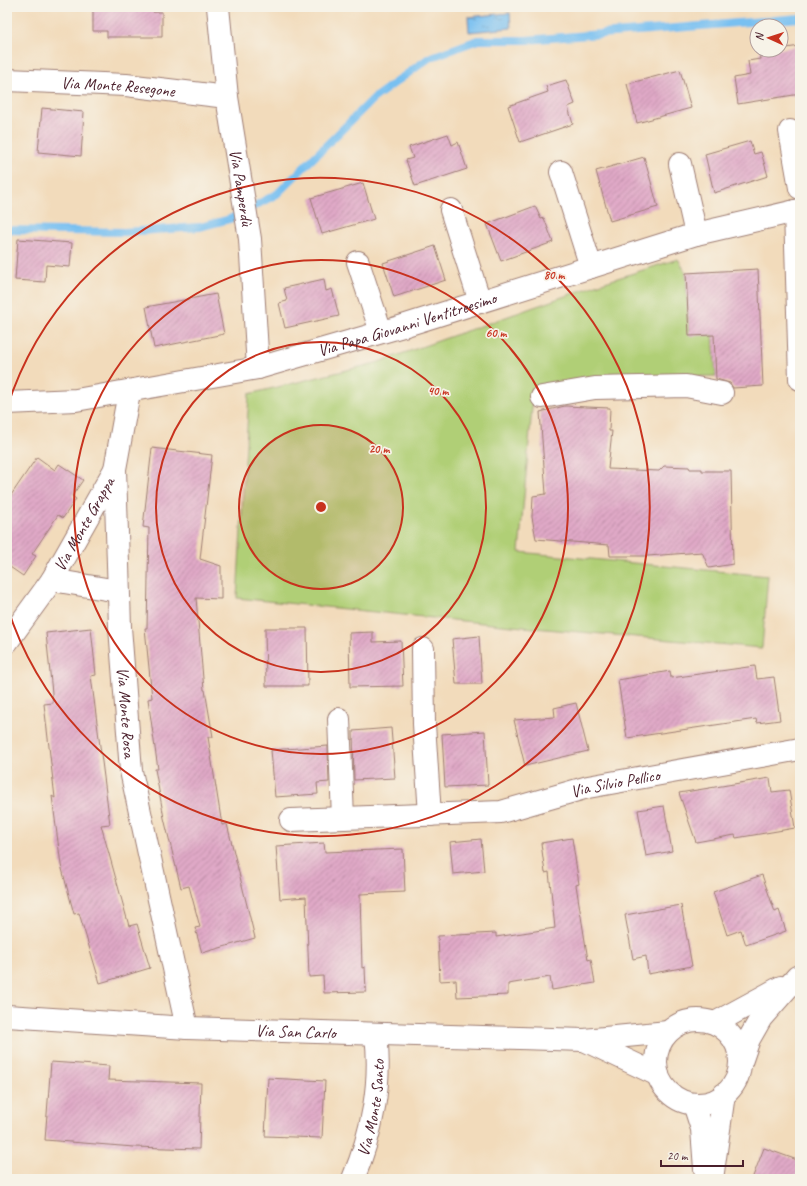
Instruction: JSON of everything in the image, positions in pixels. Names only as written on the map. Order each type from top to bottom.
[{"type":"street","name":"Via Pamperdù","points":[[218,7],[227,97],[243,189],[248,228],[258,368]]},
{"type":"street","name":"Via Monte Resegone","points":[[7,80],[126,85],[227,97]]},
{"type":"street","points":[[790,130],[800,188]]},
{"type":"street","points":[[680,164],[696,234]]},
{"type":"street","points":[[561,172],[591,267]]},
{"type":"street","points":[[451,210],[480,302]]},
{"type":"street","points":[[798,210],[800,379]]},
{"type":"street","name":"Via Papa Giovanni Ventitreesimo","points":[[7,403],[76,400],[129,392],[258,368],[480,302],[696,234],[798,210]]},
{"type":"street","points":[[358,262],[381,332]]},
{"type":"street","points":[[542,397],[595,388],[686,386],[722,394]]},
{"type":"street","name":"Via Monte Rosa","points":[[129,392],[115,469],[118,591],[131,771],[187,1028]]},
{"type":"street","name":"Via Monte Grappa","points":[[7,642],[52,580],[115,469]]},
{"type":"street","name":"Via Monte Grappa","points":[[52,580],[118,591]]},
{"type":"street","points":[[423,649],[424,724],[430,815]]},
{"type":"street","points":[[339,719],[343,818]]},
{"type":"street","name":"Via Silvio Pellico","points":[[291,820],[501,812],[588,787],[800,749]]},
{"type":"street","points":[[715,1023],[799,976]]},
{"type":"street","points":[[740,1065],[735,1041],[729,1033],[715,1023],[703,1020],[691,1020],[675,1025],[660,1043],[656,1061],[661,1083],[672,1095],[682,1100],[694,1104],[708,1102],[724,1094],[734,1083],[749,1039],[760,1018],[799,976]]},
{"type":"street","name":"Via San Carlo","points":[[7,1016],[187,1028],[376,1035],[584,1040],[668,1032]]},
{"type":"street","name":"Via Monte Santo","points":[[353,1179],[366,1142],[374,1108],[378,1060],[376,1035]]},
{"type":"street","name":"Via San Carlo","points":[[584,1040],[658,1075]]},
{"type":"street","points":[[712,1179],[724,1094]]},
{"type":"street","points":[[694,1104],[704,1142],[705,1179]]},
{"type":"green space","points":[[678,259],[686,273],[689,335],[713,335],[716,376],[591,379],[533,397],[519,552],[768,576],[762,648],[512,626],[237,598],[249,394],[376,363],[602,283]]},
{"type":"water","points":[[510,13],[511,28],[469,32],[468,17]]},
{"type":"building","points":[[93,7],[153,7],[153,12],[162,12],[162,37],[107,37],[107,31],[93,31]]},
{"type":"building","points":[[800,46],[800,94],[738,104],[734,78],[750,75],[748,61],[760,58],[789,58],[789,48]]},
{"type":"building","points":[[680,70],[691,108],[637,123],[627,84]]},
{"type":"building","points":[[566,80],[575,104],[568,107],[573,124],[520,142],[508,106],[548,92],[546,86]]},
{"type":"building","points":[[42,108],[84,112],[81,156],[38,152]]},
{"type":"building","points":[[448,134],[452,145],[458,142],[467,169],[415,186],[406,160],[413,158],[409,147]]},
{"type":"building","points":[[750,141],[754,154],[761,152],[768,176],[714,193],[705,154]]},
{"type":"building","points":[[644,157],[658,207],[610,221],[596,171]]},
{"type":"building","points":[[363,183],[374,219],[322,234],[311,198]]},
{"type":"building","points":[[535,206],[541,219],[544,218],[553,242],[501,261],[487,224]]},
{"type":"building","points":[[18,239],[72,243],[70,267],[46,265],[45,282],[15,280]]},
{"type":"building","points":[[435,246],[446,280],[394,297],[383,263]]},
{"type":"building","points":[[758,269],[763,386],[733,388],[730,383],[716,379],[714,335],[689,336],[686,273]]},
{"type":"building","points":[[324,279],[326,291],[332,289],[339,316],[285,328],[279,303],[287,301],[284,288]]},
{"type":"building","points":[[216,294],[224,334],[154,348],[146,307]]},
{"type":"building","points":[[565,406],[610,408],[609,431],[612,431],[608,469],[659,471],[664,466],[689,467],[690,469],[702,469],[702,471],[731,471],[733,564],[709,568],[702,552],[648,556],[610,556],[609,545],[536,539],[532,517],[533,496],[546,494],[540,412]]},
{"type":"building","points":[[152,448],[212,455],[200,559],[221,566],[221,599],[196,598],[204,690],[213,737],[208,737],[222,825],[227,824],[255,938],[202,953],[195,928],[200,927],[189,886],[181,888],[164,818],[155,769],[158,769],[148,699],[152,698],[145,628],[147,628],[149,528],[143,527]]},
{"type":"building","points":[[37,457],[55,470],[59,464],[83,480],[72,496],[76,499],[63,518],[58,515],[32,554],[36,556],[23,576],[7,565],[7,501]]},
{"type":"building","points":[[91,628],[96,675],[91,676],[110,824],[101,825],[129,926],[137,924],[150,968],[100,983],[79,913],[74,914],[61,865],[52,796],[55,798],[44,704],[53,703],[46,633]]},
{"type":"building","points":[[265,628],[307,628],[308,686],[266,686]]},
{"type":"building","points":[[373,632],[373,642],[401,641],[403,686],[350,687],[349,633]]},
{"type":"building","points":[[479,636],[482,684],[456,684],[452,639]]},
{"type":"building","points":[[755,666],[757,679],[774,677],[780,720],[757,723],[756,719],[627,738],[618,680],[670,671],[671,678]]},
{"type":"building","points":[[576,703],[588,751],[525,766],[514,720],[555,717],[554,708]]},
{"type":"building","points":[[391,728],[395,778],[354,780],[353,731]]},
{"type":"building","points":[[485,731],[488,785],[445,787],[442,734]]},
{"type":"building","points":[[328,746],[329,782],[317,783],[318,794],[275,797],[271,750]]},
{"type":"building","points":[[770,778],[772,792],[789,790],[795,828],[736,838],[735,835],[696,842],[679,793]]},
{"type":"building","points":[[664,806],[672,851],[646,856],[638,810]]},
{"type":"building","points":[[572,838],[579,884],[576,885],[588,960],[591,959],[595,983],[552,990],[550,977],[508,984],[508,995],[457,997],[456,980],[440,981],[438,936],[496,933],[496,937],[555,928],[549,872],[545,873],[541,843]]},
{"type":"building","points":[[481,839],[484,871],[453,874],[450,842]]},
{"type":"building","points":[[324,843],[325,852],[403,849],[405,892],[360,894],[362,968],[365,967],[366,992],[324,993],[323,976],[309,977],[306,897],[280,899],[276,846]]},
{"type":"building","points":[[762,875],[775,912],[779,910],[786,931],[746,945],[741,930],[727,935],[713,892]]},
{"type":"building","points":[[681,905],[692,966],[648,974],[646,956],[633,959],[625,915]]},
{"type":"building","points":[[51,1062],[109,1066],[108,1080],[201,1083],[199,1149],[134,1147],[45,1140]]},
{"type":"building","points":[[268,1078],[325,1081],[322,1138],[265,1136]]},
{"type":"building","points":[[764,1148],[800,1161],[800,1179],[752,1179]]},
{"type":"waterway","points":[[7,230],[124,232],[200,227],[230,219],[277,194],[374,98],[429,58],[478,40],[526,40],[800,18]]}]
